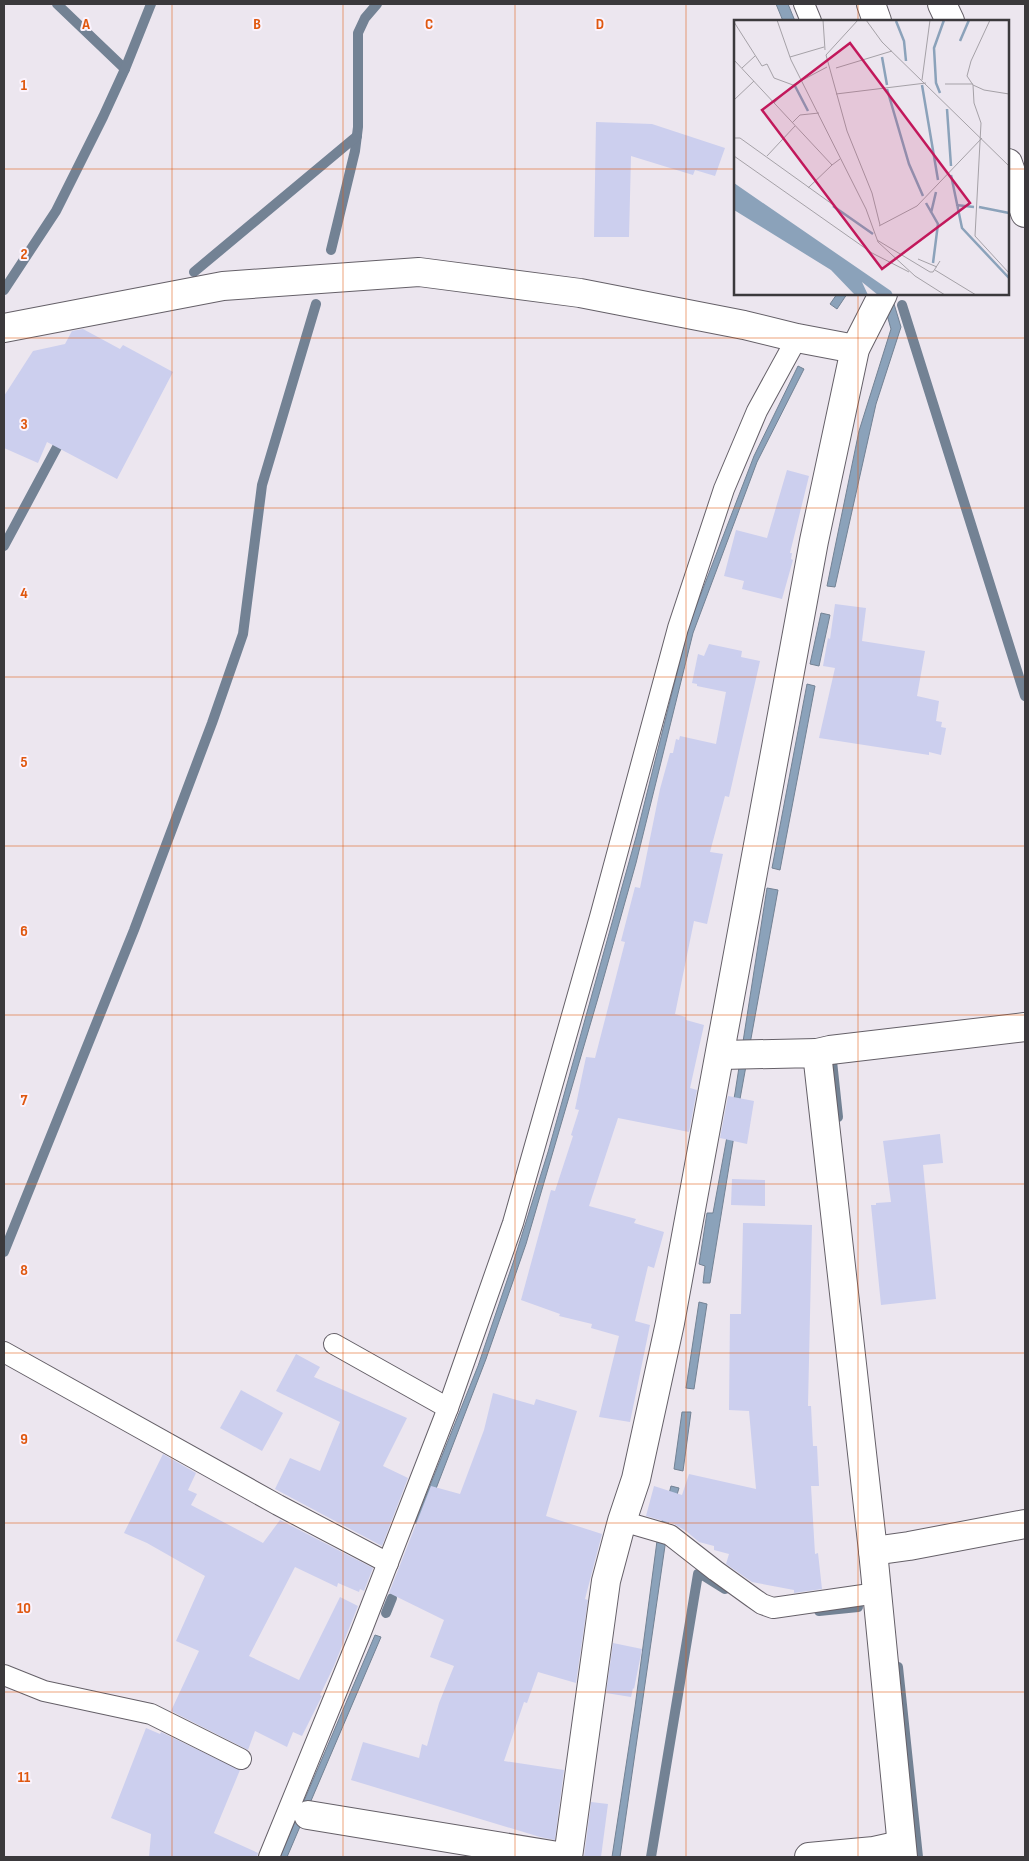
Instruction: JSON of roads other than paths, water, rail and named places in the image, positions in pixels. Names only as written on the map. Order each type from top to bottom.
[{"type":"street","points":[[871,4],[877,20]]},
{"type":"street","points":[[942,4],[950,20]]},
{"type":"street","points":[[1009,166],[1025,213]]},
{"type":"street","points":[[4,328],[223,286],[420,272],[580,293],[855,349]]},
{"type":"street","points":[[568,1857],[606,1581],[622,1521],[636,1479],[670,1323],[736,1054],[814,541],[855,349],[881,298]]},
{"type":"street","points":[[736,1054],[817,1053],[1025,1027]]},
{"type":"street","points":[[809,1857],[874,1851],[902,1851],[873,1552],[817,1053]]},
{"type":"street","points":[[873,1552],[1025,1524]]},
{"type":"street","points":[[308,1815],[564,1857]]},
{"type":"lane","points":[[804,4],[811,20]]},
{"type":"lane","points":[[269,1857],[448,1408],[513,1223],[597,926],[678,628],[724,490],[757,411],[797,338]]},
{"type":"lane","points":[[334,1344],[448,1408]]},
{"type":"lane","points":[[4,1352],[278,1505],[388,1562]]},
{"type":"lane","points":[[622,1521],[662,1532],[762,1604],[773,1608],[877,1593]]},
{"type":"lane","points":[[4,1675],[44,1691],[151,1714],[240,1759]]},
{"type":"water","points":[[776,4],[788,4],[795,20],[783,20]]},
{"type":"water","points":[[836,295],[846,295],[837,309],[830,304]]},
{"type":"water","points":[[881,295],[891,295],[901,327],[876,404],[835,587],[827,586],[859,431],[891,329]]},
{"type":"water","points":[[798,366],[804,369],[757,462],[693,633],[636,863],[526,1244],[486,1359],[422,1525],[415,1523],[478,1366],[548,1152],[636,837],[689,625],[754,456]]},
{"type":"water","points":[[821,613],[830,615],[819,666],[810,664]]},
{"type":"water","points":[[807,684],[815,686],[780,870],[772,868]]},
{"type":"water","points":[[767,888],[778,890],[740,1099],[710,1283],[703,1283],[705,1266],[699,1264],[707,1213],[713,1213],[735,1093]]},
{"type":"water","points":[[699,1302],[707,1304],[694,1389],[686,1388]]},
{"type":"water","points":[[682,1412],[691,1412],[683,1471],[674,1469]]},
{"type":"water","points":[[671,1486],[679,1488],[668,1525],[620,1857],[612,1857],[635,1707],[657,1541]]},
{"type":"water","points":[[375,1635],[381,1637],[287,1857],[280,1857]]},
{"type":"waterway","points":[[57,4],[125,69]]},
{"type":"waterway","points":[[4,290],[56,211],[103,117],[151,4]]},
{"type":"waterway","points":[[331,250],[355,151],[358,127],[358,33],[365,18],[377,4]]},
{"type":"waterway","points":[[194,272],[357,136]]},
{"type":"waterway","points":[[4,1252],[134,930],[212,723],[243,634],[262,485],[316,304]]},
{"type":"waterway","points":[[902,305],[1025,696]]},
{"type":"waterway","points":[[4,546],[63,436]]},
{"type":"waterway","points":[[832,1061],[838,1117]]},
{"type":"waterway","points":[[651,1857],[698,1574],[725,1589]]},
{"type":"waterway","points":[[386,1613],[392,1598]]},
{"type":"waterway","points":[[819,1611],[858,1607]]},
{"type":"waterway","points":[[898,1667],[918,1857]]}]
